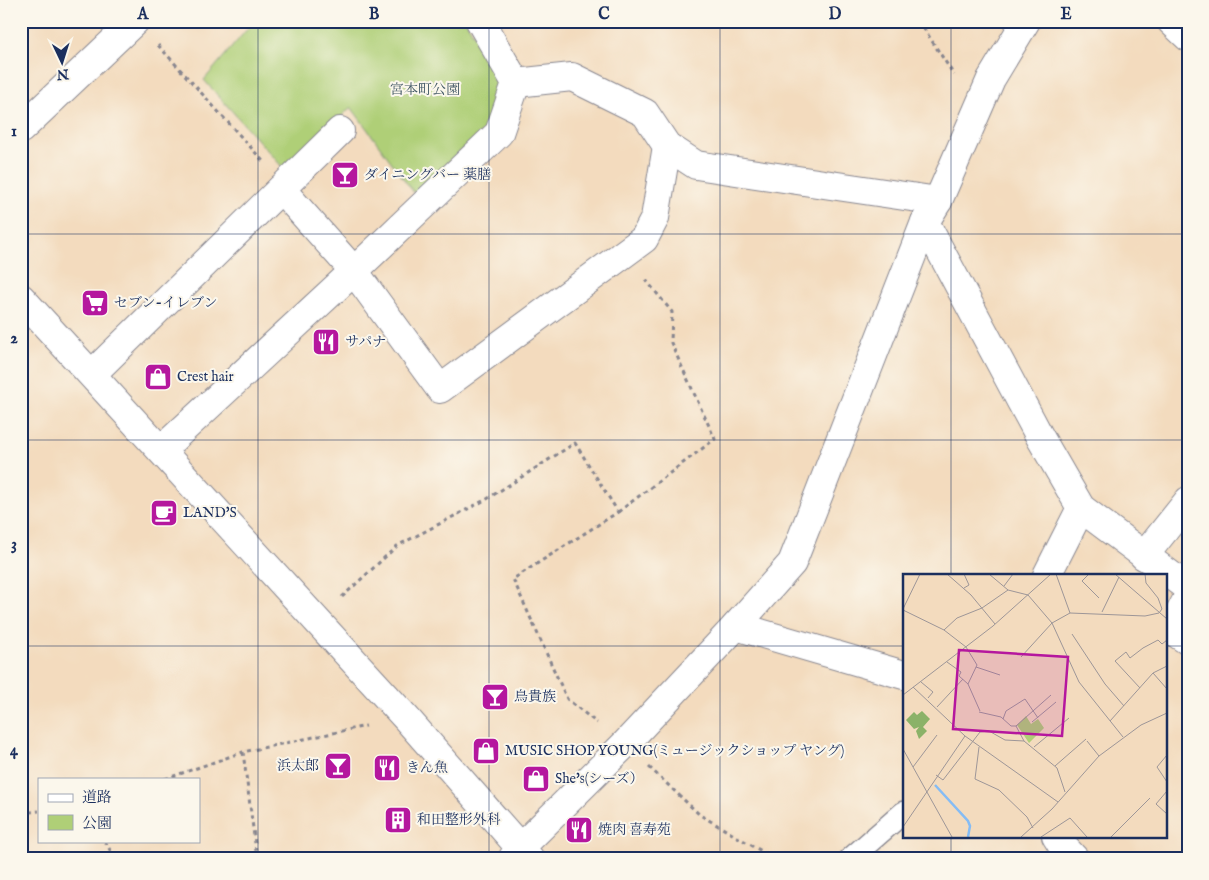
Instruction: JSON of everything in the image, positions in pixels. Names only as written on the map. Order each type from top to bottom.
[{"type":"street","points":[[21,129],[135,21]]},
{"type":"street","points":[[161,450],[354,272],[499,133],[516,83],[480,21]]},
{"type":"street","points":[[21,298],[406,718],[520,855],[736,626],[792,563],[932,212],[991,79],[1026,21]]},
{"type":"street","points":[[1171,21],[1188,37]]},
{"type":"street","points":[[516,83],[572,78],[645,113],[667,146],[696,165],[932,212]]},
{"type":"street","points":[[92,374],[340,131]]},
{"type":"street","points":[[283,187],[354,272],[440,389],[644,240],[655,218],[667,146]]},
{"type":"street","points":[[932,212],[1041,439],[1081,508],[1188,588]]},
{"type":"street","points":[[1144,556],[1188,501]]},
{"type":"street","points":[[1048,574],[1081,508]]},
{"type":"street","points":[[1188,597],[1171,630],[1188,641]]},
{"type":"street","points":[[736,626],[903,675]]},
{"type":"street","points":[[1057,838],[1075,859]]},
{"type":"lane","points":[[850,859],[903,813]]},
{"type":"path","points":[[919,21],[977,111]]},
{"type":"path","points":[[156,43],[283,187]]},
{"type":"path","points":[[625,253],[672,312],[671,343],[716,439],[618,512],[513,579],[567,699],[625,744],[700,816],[775,859]]},
{"type":"path","points":[[317,620],[397,546],[487,499],[575,443],[618,512]]},
{"type":"path","points":[[168,778],[242,752],[406,718]]},
{"type":"path","points":[[242,752],[257,859]]},
{"type":"path","points":[[21,812],[38,811]]},
{"type":"path","points":[[106,842],[115,859]]},
{"type":"green space","name":"宮本町公園","points":[[254,21],[466,21],[505,89],[494,121],[414,193],[351,107],[285,170],[204,80]]},
{"type":"place","name":"ダイニングバー 薬膳","points":[[345,175]]},
{"type":"place","name":"セブン-イレブン","points":[[95,303]]},
{"type":"place","name":"サパナ","points":[[326,342]]},
{"type":"place","name":"Crest hair","points":[[158,377]]},
{"type":"place","name":"LAND'S","points":[[164,513]]},
{"type":"place","name":"鳥貴族","points":[[495,697]]},
{"type":"place","name":"MUSIC SHOP YOUNG(ミュージックショップ ヤング)","points":[[486,751]]},
{"type":"place","name":"浜太郎","points":[[338,766]]},
{"type":"place","name":"きん魚","points":[[387,768]]},
{"type":"place","name":"She's(シーズ）","points":[[536,779]]},
{"type":"place","name":"和田整形外科","points":[[398,820]]},
{"type":"place","name":"焼肉 喜寿苑","points":[[579,830]]}]
